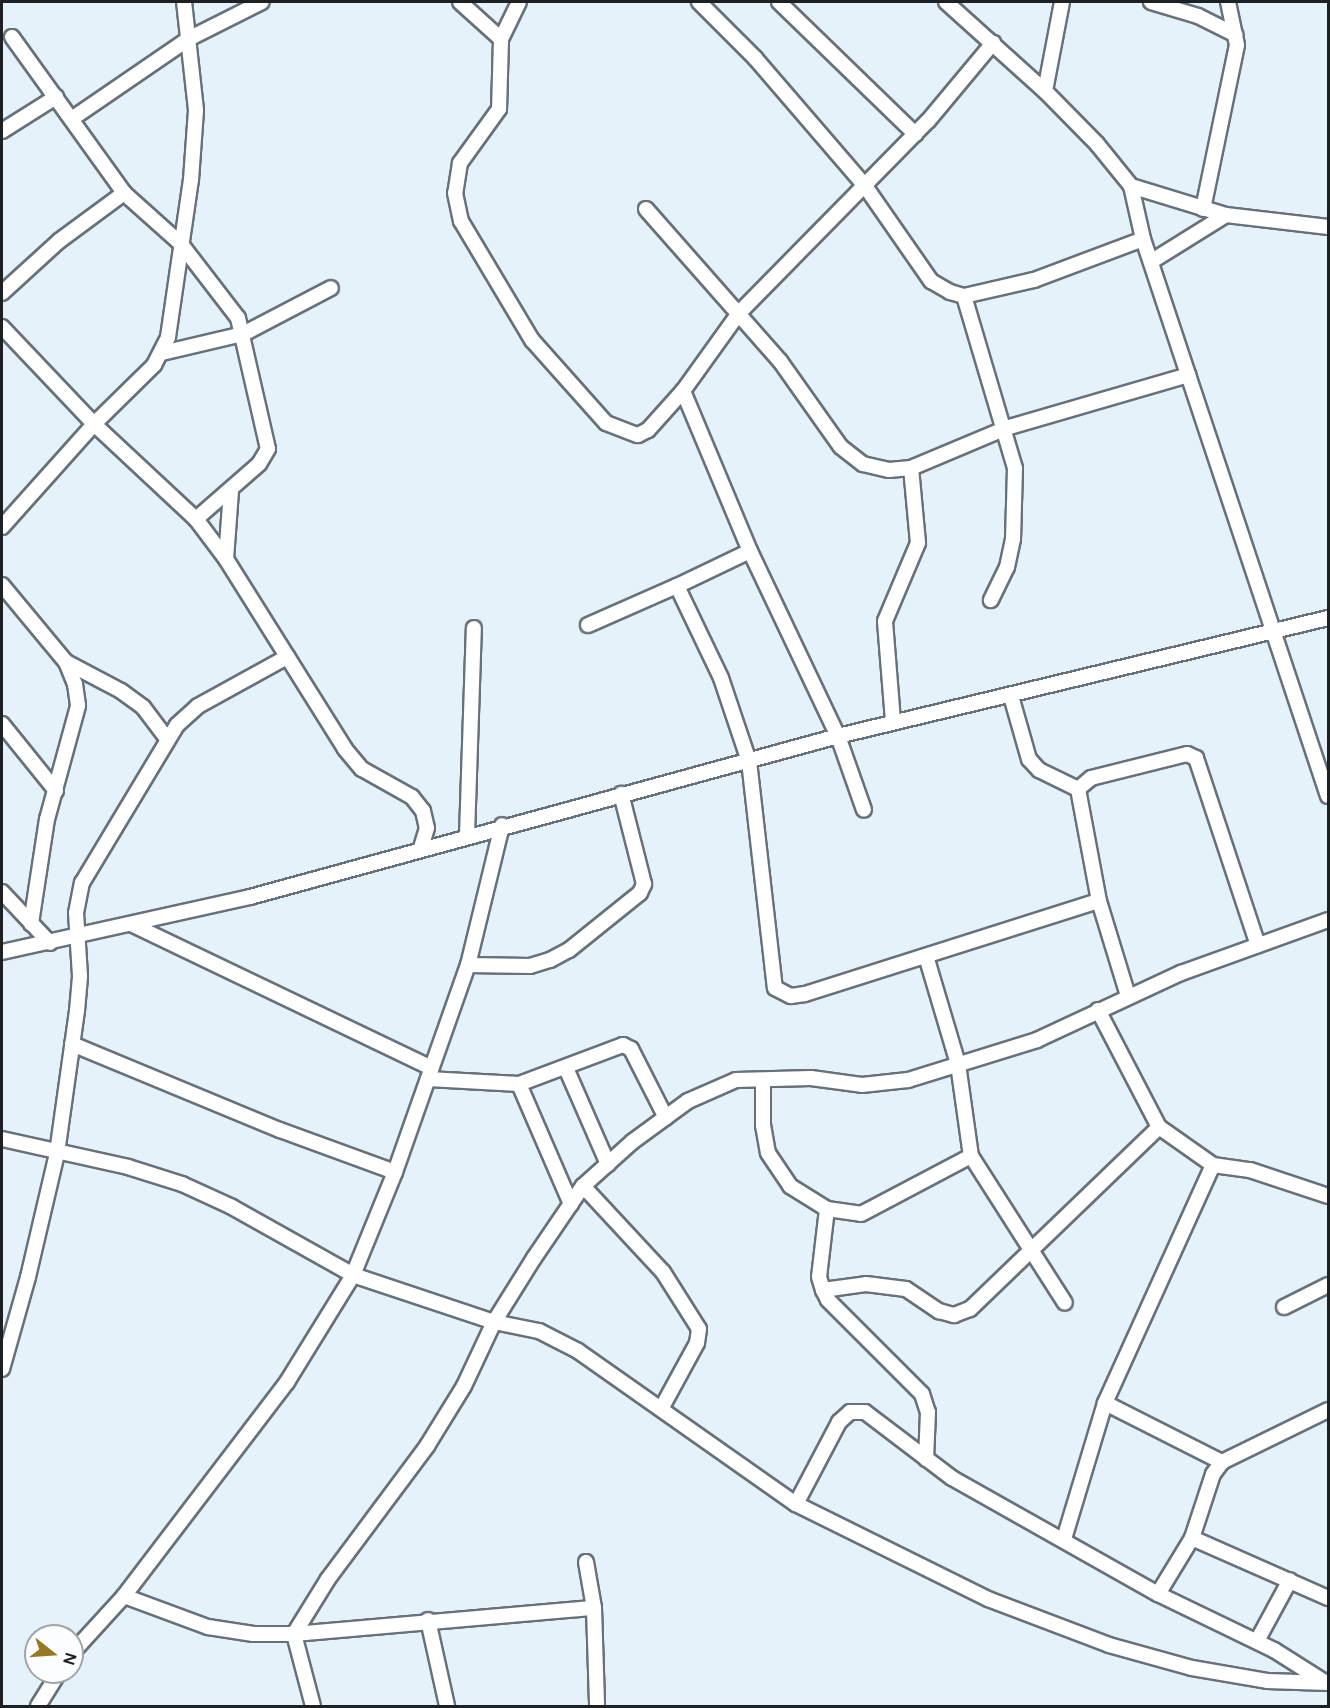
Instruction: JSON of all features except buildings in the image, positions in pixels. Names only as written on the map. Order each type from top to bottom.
[{"type":"street","points":[[162,353],[181,243],[196,110],[190,38],[184,2]]},
{"type":"street","points":[[73,118],[190,38],[262,2]]},
{"type":"street","points":[[460,2],[501,39]]},
{"type":"street","points":[[519,2],[501,39],[499,109],[460,163],[455,193],[461,221],[532,340],[606,423],[638,435],[648,430],[683,391],[739,313],[915,134],[993,43]]},
{"type":"street","points":[[699,2],[755,58],[866,186],[931,281],[964,296],[1034,280],[1143,239]]},
{"type":"street","points":[[779,2],[915,134]]},
{"type":"street","points":[[946,2],[1044,91],[1097,144],[1131,186],[1143,239],[1329,796]]},
{"type":"street","points":[[1044,91],[1062,2]]},
{"type":"street","points":[[1151,2],[1198,16],[1236,35]]},
{"type":"street","points":[[1203,209],[1223,119],[1236,35],[1228,2]]},
{"type":"street","points":[[12,37],[73,118],[124,193],[181,243],[228,299],[243,334],[267,449],[259,464],[231,491],[196,519]]},
{"type":"street","points":[[2,131],[56,97]]},
{"type":"street","points":[[1131,186],[1226,215],[1329,227]]},
{"type":"street","points":[[2,293],[59,241],[124,193]]},
{"type":"street","points":[[646,209],[780,361],[840,447],[863,464],[889,470],[911,468],[1006,428],[1188,375]]},
{"type":"street","points":[[1152,261],[1226,215]]},
{"type":"street","points":[[2,527],[94,424],[162,353],[243,334],[331,288]]},
{"type":"street","points":[[964,296],[1006,428],[1015,468],[1013,539],[1007,567],[991,600]]},
{"type":"street","points":[[2,327],[94,424],[196,519],[226,559],[287,657],[362,769],[412,796],[423,811],[427,828],[421,848]]},
{"type":"street","points":[[683,391],[750,551],[838,736],[864,810]]},
{"type":"street","points":[[894,721],[885,621],[918,543],[911,468]]},
{"type":"street","points":[[226,559],[231,491]]},
{"type":"street","points":[[588,625],[750,551]]},
{"type":"street","points":[[2,585],[66,662],[75,684],[78,706],[47,819],[32,924]]},
{"type":"street","points":[[677,586],[721,678],[749,761],[775,988],[791,996],[805,994],[1099,901]]},
{"type":"street","points":[[2,952],[250,897],[502,825],[894,721],[1011,696],[1329,618]]},
{"type":"street","points":[[467,835],[474,628]]},
{"type":"street","points":[[2,1369],[28,1277],[57,1153],[80,976],[76,913],[82,883],[166,738],[198,706],[287,657]]},
{"type":"street","points":[[66,662],[129,696],[143,707],[166,738]]},
{"type":"street","points":[[1011,696],[1029,759],[1039,770],[1078,789]]},
{"type":"street","points":[[2,724],[56,791]]},
{"type":"street","points":[[1078,789],[1091,778],[1187,754],[1196,758],[1258,945]]},
{"type":"street","points":[[1078,789],[1099,901],[1128,996]]},
{"type":"street","points":[[468,965],[530,966],[550,960],[569,950],[640,893],[644,884],[621,794]]},
{"type":"street","points":[[84,1640],[124,1596],[287,1382],[353,1275],[395,1172],[468,965],[502,825]]},
{"type":"street","points":[[2,892],[50,943]]},
{"type":"street","points":[[313,1707],[294,1634],[328,1579],[427,1446],[464,1386],[494,1322],[583,1186],[666,1118],[688,1101],[736,1080],[811,1078],[862,1085],[908,1080],[1037,1040],[1128,996],[1329,920]]},
{"type":"street","points":[[130,924],[430,1074],[519,1084],[628,1046],[666,1118]]},
{"type":"street","points":[[926,956],[958,1064],[971,1156],[1065,1303]]},
{"type":"street","points":[[1098,1010],[1159,1127],[1213,1166],[1250,1170],[1329,1196]]},
{"type":"street","points":[[72,1044],[280,1130],[395,1172]]},
{"type":"street","points":[[566,1068],[608,1164]]},
{"type":"street","points":[[763,1080],[763,1125],[768,1153],[790,1186],[827,1209],[861,1214],[971,1156]]},
{"type":"street","points":[[519,1084],[571,1204]]},
{"type":"street","points":[[823,1290],[866,1284],[906,1289],[939,1311],[954,1315],[970,1309],[1159,1127]]},
{"type":"street","points":[[2,1139],[128,1167],[182,1184],[232,1207],[353,1275],[494,1322],[539,1331],[559,1341],[661,1408],[796,1504],[988,1599],[1109,1645],[1243,1678],[1327,1683]]},
{"type":"street","points":[[1064,1539],[1105,1403],[1213,1166]]},
{"type":"street","points":[[583,1186],[663,1272],[699,1329],[697,1343],[661,1408]]},
{"type":"street","points":[[827,1209],[819,1277],[823,1290],[828,1300],[922,1394],[928,1412],[926,1459]]},
{"type":"street","points":[[1284,1307],[1329,1285]]},
{"type":"street","points":[[1105,1403],[1222,1462]]},
{"type":"street","points":[[1158,1594],[1192,1538],[1213,1474],[1222,1462],[1329,1410]]},
{"type":"street","points":[[796,1504],[839,1422],[850,1413],[865,1412],[952,1478],[1064,1539],[1158,1594],[1257,1641],[1327,1683]]},
{"type":"street","points":[[1192,1538],[1329,1598]]},
{"type":"street","points":[[586,1562],[594,1608],[597,1707]]},
{"type":"street","points":[[1257,1641],[1290,1580]]},
{"type":"street","points":[[124,1596],[208,1627],[252,1634],[294,1634],[428,1620],[594,1608]]},
{"type":"street","points":[[428,1620],[447,1707]]},
{"type":"street","points":[[38,1707],[52,1684]]}]
